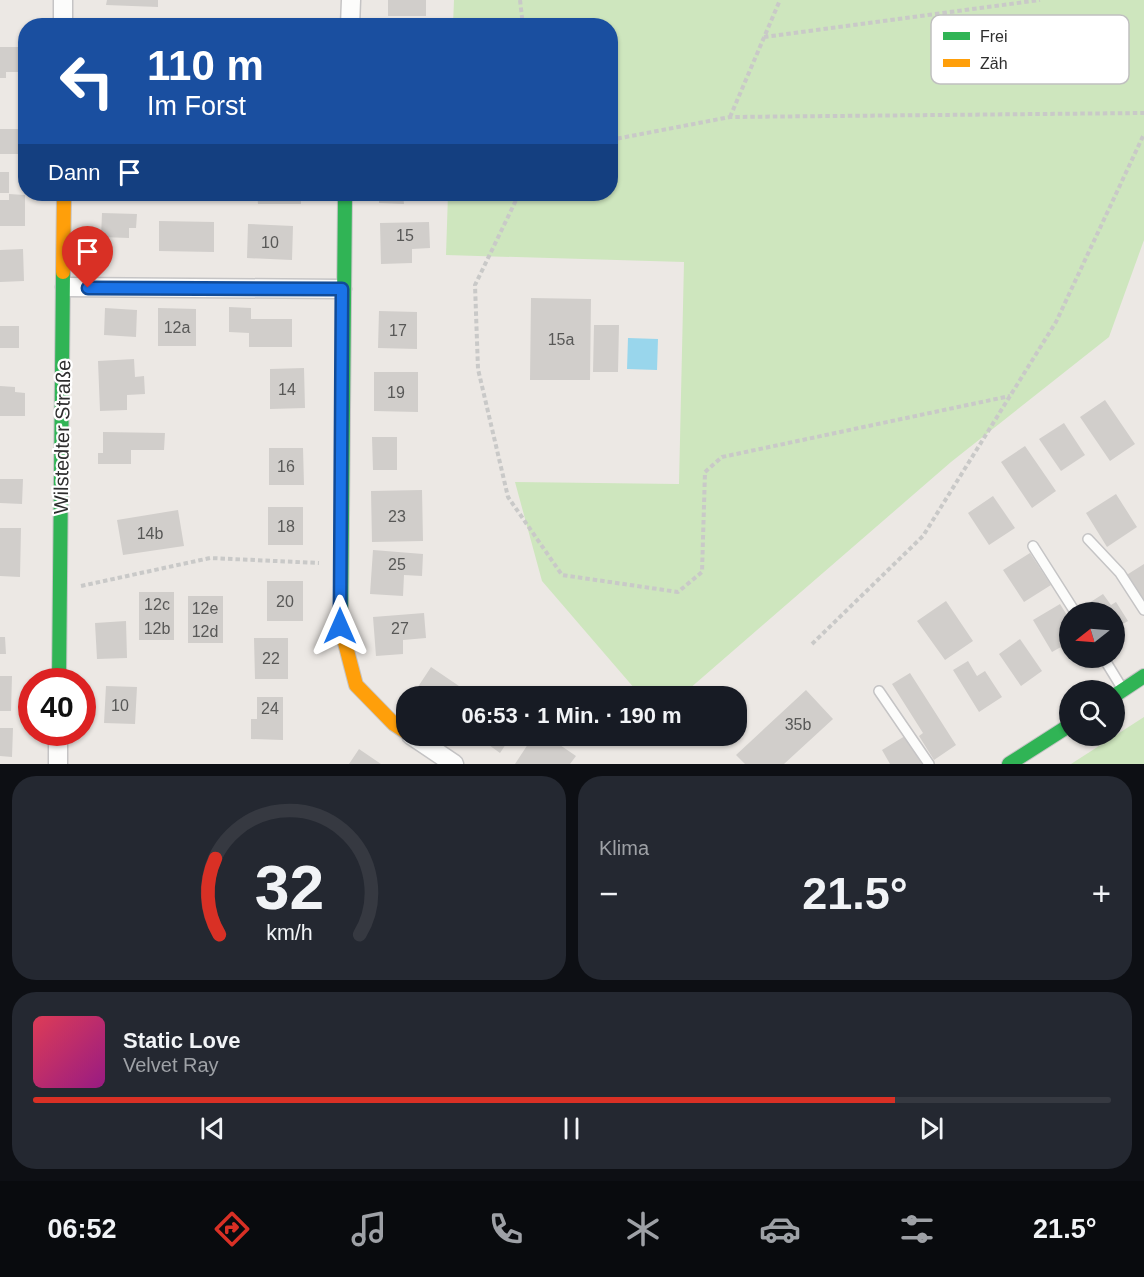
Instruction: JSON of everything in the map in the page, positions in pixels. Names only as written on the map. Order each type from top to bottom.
[{"type":"street","points":[[63,0],[63,18]]},
{"type":"street","points":[[351,0],[351,18]]},
{"type":"street","name":"Wilstedter Straße","points":[[59,668],[64,201]]},
{"type":"street","points":[[345,201],[340,626],[356,685],[396,725]]},
{"type":"street","points":[[64,287],[342,289]]},
{"type":"street","points":[[1125,689],[1144,676]]},
{"type":"street","points":[[1009,764],[1059,732]]},
{"type":"street","points":[[58,746],[58,764]]},
{"type":"street","points":[[427,746],[454,764]]},
{"type":"lane","points":[[1088,539],[1120,573],[1144,610]]},
{"type":"lane","points":[[1033,546],[1069,602]]},
{"type":"lane","points":[[879,692],[929,764]]},
{"type":"path","points":[[520,0],[522,18]]},
{"type":"path","points":[[730,117],[780,0]]},
{"type":"path","points":[[764,37],[1040,0]]},
{"type":"path","points":[[618,138],[730,117],[1144,112]]},
{"type":"path","points":[[812,644],[923,536],[1056,322],[1144,134]]},
{"type":"path","points":[[516,201],[475,285],[478,369],[508,497],[562,576],[678,592],[702,572],[705,472],[722,457],[1010,396]]},
{"type":"path","points":[[60,591],[210,558],[341,564]]},
{"type":"green space","points":[[454,0],[1144,0],[1144,240],[1109,337],[951,462],[693,686],[632,686],[542,581],[515,482],[679,484],[684,262],[446,255],[448,201],[618,201],[618,18],[453,18]]},
{"type":"green space","points":[[1144,717],[1144,764],[1071,764],[1099,746],[1125,746],[1125,729]]},
{"type":"water","points":[[628,338],[658,339],[657,370],[627,369]]},
{"type":"building","points":[[107,0],[158,0],[158,7],[106,5]]},
{"type":"building","points":[[388,0],[426,0],[426,16],[388,16]]},
{"type":"building","points":[[0,47],[18,47],[18,72],[6,72],[6,78],[0,78]]},
{"type":"building","points":[[0,129],[18,129],[18,154],[0,154]]},
{"type":"building","points":[[0,172],[9,172],[9,193],[0,193]]},
{"type":"building","points":[[9,194],[18,195],[18,201],[25,201],[25,226],[0,226],[0,200],[9,200]]},
{"type":"building","points":[[258,201],[301,201],[301,204],[258,204]]},
{"type":"building","points":[[379,201],[404,201],[404,204],[379,203]]},
{"type":"building","points":[[102,213],[137,214],[136,228],[129,228],[129,238],[101,237]]},
{"type":"building","points":[[159,221],[214,222],[214,252],[159,251]]},
{"type":"building","points":[[429,222],[430,248],[412,249],[412,263],[381,264],[380,223]]},
{"type":"building","points":[[248,224],[293,226],[292,260],[247,258]]},
{"type":"building","points":[[23,249],[24,281],[0,282],[0,250]]},
{"type":"building","points":[[531,298],[591,299],[590,380],[530,380]]},
{"type":"building","points":[[229,307],[251,308],[251,319],[292,319],[292,347],[249,347],[249,333],[229,332]]},
{"type":"building","points":[[105,308],[137,310],[136,337],[104,335]]},
{"type":"building","points":[[158,308],[196,309],[196,346],[158,346]]},
{"type":"building","points":[[379,311],[417,312],[417,349],[378,348]]},
{"type":"building","points":[[594,325],[619,325],[618,372],[593,372]]},
{"type":"building","points":[[0,326],[19,326],[19,348],[0,348]]},
{"type":"building","points":[[134,359],[135,377],[144,376],[145,394],[127,395],[127,410],[100,411],[98,361]]},
{"type":"building","points":[[304,368],[305,408],[270,409],[270,369]]},
{"type":"building","points":[[374,372],[418,372],[418,412],[374,411]]},
{"type":"building","points":[[0,386],[15,387],[15,392],[25,393],[25,416],[0,416]]},
{"type":"building","points":[[1105,400],[1135,444],[1110,461],[1080,417]]},
{"type":"building","points":[[1064,423],[1085,455],[1061,471],[1039,439]]},
{"type":"building","points":[[103,432],[165,433],[164,450],[131,450],[131,464],[98,464],[98,453],[103,453]]},
{"type":"building","points":[[372,437],[397,437],[397,470],[373,470]]},
{"type":"building","points":[[1025,446],[1056,491],[1032,508],[1001,462]]},
{"type":"building","points":[[269,448],[303,448],[304,485],[269,485]]},
{"type":"building","points":[[0,479],[23,479],[22,504],[0,503]]},
{"type":"building","points":[[422,490],[423,541],[372,542],[371,491]]},
{"type":"building","points":[[1116,494],[1137,527],[1107,547],[1086,513]]},
{"type":"building","points":[[993,496],[1015,528],[989,545],[968,513]]},
{"type":"building","points":[[268,507],[303,507],[303,545],[268,545]]},
{"type":"building","points":[[178,510],[184,546],[123,555],[117,520]]},
{"type":"building","points":[[0,528],[21,528],[20,577],[0,576]]},
{"type":"building","points":[[373,550],[423,554],[422,576],[404,575],[403,596],[370,594]]},
{"type":"building","points":[[1030,553],[1051,585],[1024,602],[1003,570]]},
{"type":"building","points":[[1144,564],[1144,606],[1125,576]]},
{"type":"building","points":[[267,581],[303,581],[303,621],[267,621]]},
{"type":"building","points":[[139,592],[174,592],[174,640],[139,640]]},
{"type":"building","points":[[1103,594],[1109,602],[1091,602]]},
{"type":"building","points":[[188,596],[223,596],[223,643],[188,643]]},
{"type":"building","points":[[946,601],[973,641],[945,660],[917,621]]},
{"type":"building","points":[[1059,605],[1059,648],[1052,652],[1033,620]]},
{"type":"building","points":[[424,613],[426,638],[403,640],[403,654],[376,656],[373,617]]},
{"type":"building","points":[[126,621],[127,658],[97,659],[95,623]]},
{"type":"building","points":[[0,637],[5,637],[6,654],[0,654]]},
{"type":"building","points":[[254,638],[288,638],[288,679],[255,679]]},
{"type":"building","points":[[1020,639],[1042,671],[1021,686],[999,654]]},
{"type":"building","points":[[968,661],[977,676],[985,671],[1002,697],[979,712],[953,670]]},
{"type":"building","points":[[431,667],[459,686],[419,686]]},
{"type":"building","points":[[910,673],[956,745],[934,760],[919,736],[923,733],[892,684]]},
{"type":"building","points":[[0,676],[12,676],[11,711],[0,711]]},
{"type":"building","points":[[106,686],[137,687],[135,724],[104,723]]},
{"type":"building","points":[[806,690],[833,719],[784,764],[745,764],[736,755]]},
{"type":"building","points":[[257,697],[283,697],[283,740],[251,739],[251,719],[257,719]]},
{"type":"building","points":[[0,728],[13,728],[12,757],[0,756]]},
{"type":"building","points":[[905,736],[922,764],[890,764],[882,750]]},
{"type":"building","points":[[490,746],[505,746],[500,753]]},
{"type":"building","points":[[527,746],[561,746],[576,756],[570,764],[515,764]]},
{"type":"building","points":[[359,749],[381,764],[349,764]]},
{"type":"traffic: fast","points":[[344,639],[341,626],[345,201]]},
{"type":"traffic: fast","points":[[59,668],[63,272]]},
{"type":"traffic: fast","points":[[1125,689],[1144,676]]},
{"type":"traffic: fast","points":[[1009,764],[1059,732]]},
{"type":"traffic: slow","points":[[63,272],[64,201]]},
{"type":"traffic: slow","points":[[344,639],[356,685],[396,725]]},
{"type":"route","points":[[88,288],[342,289],[340,626]]}]
